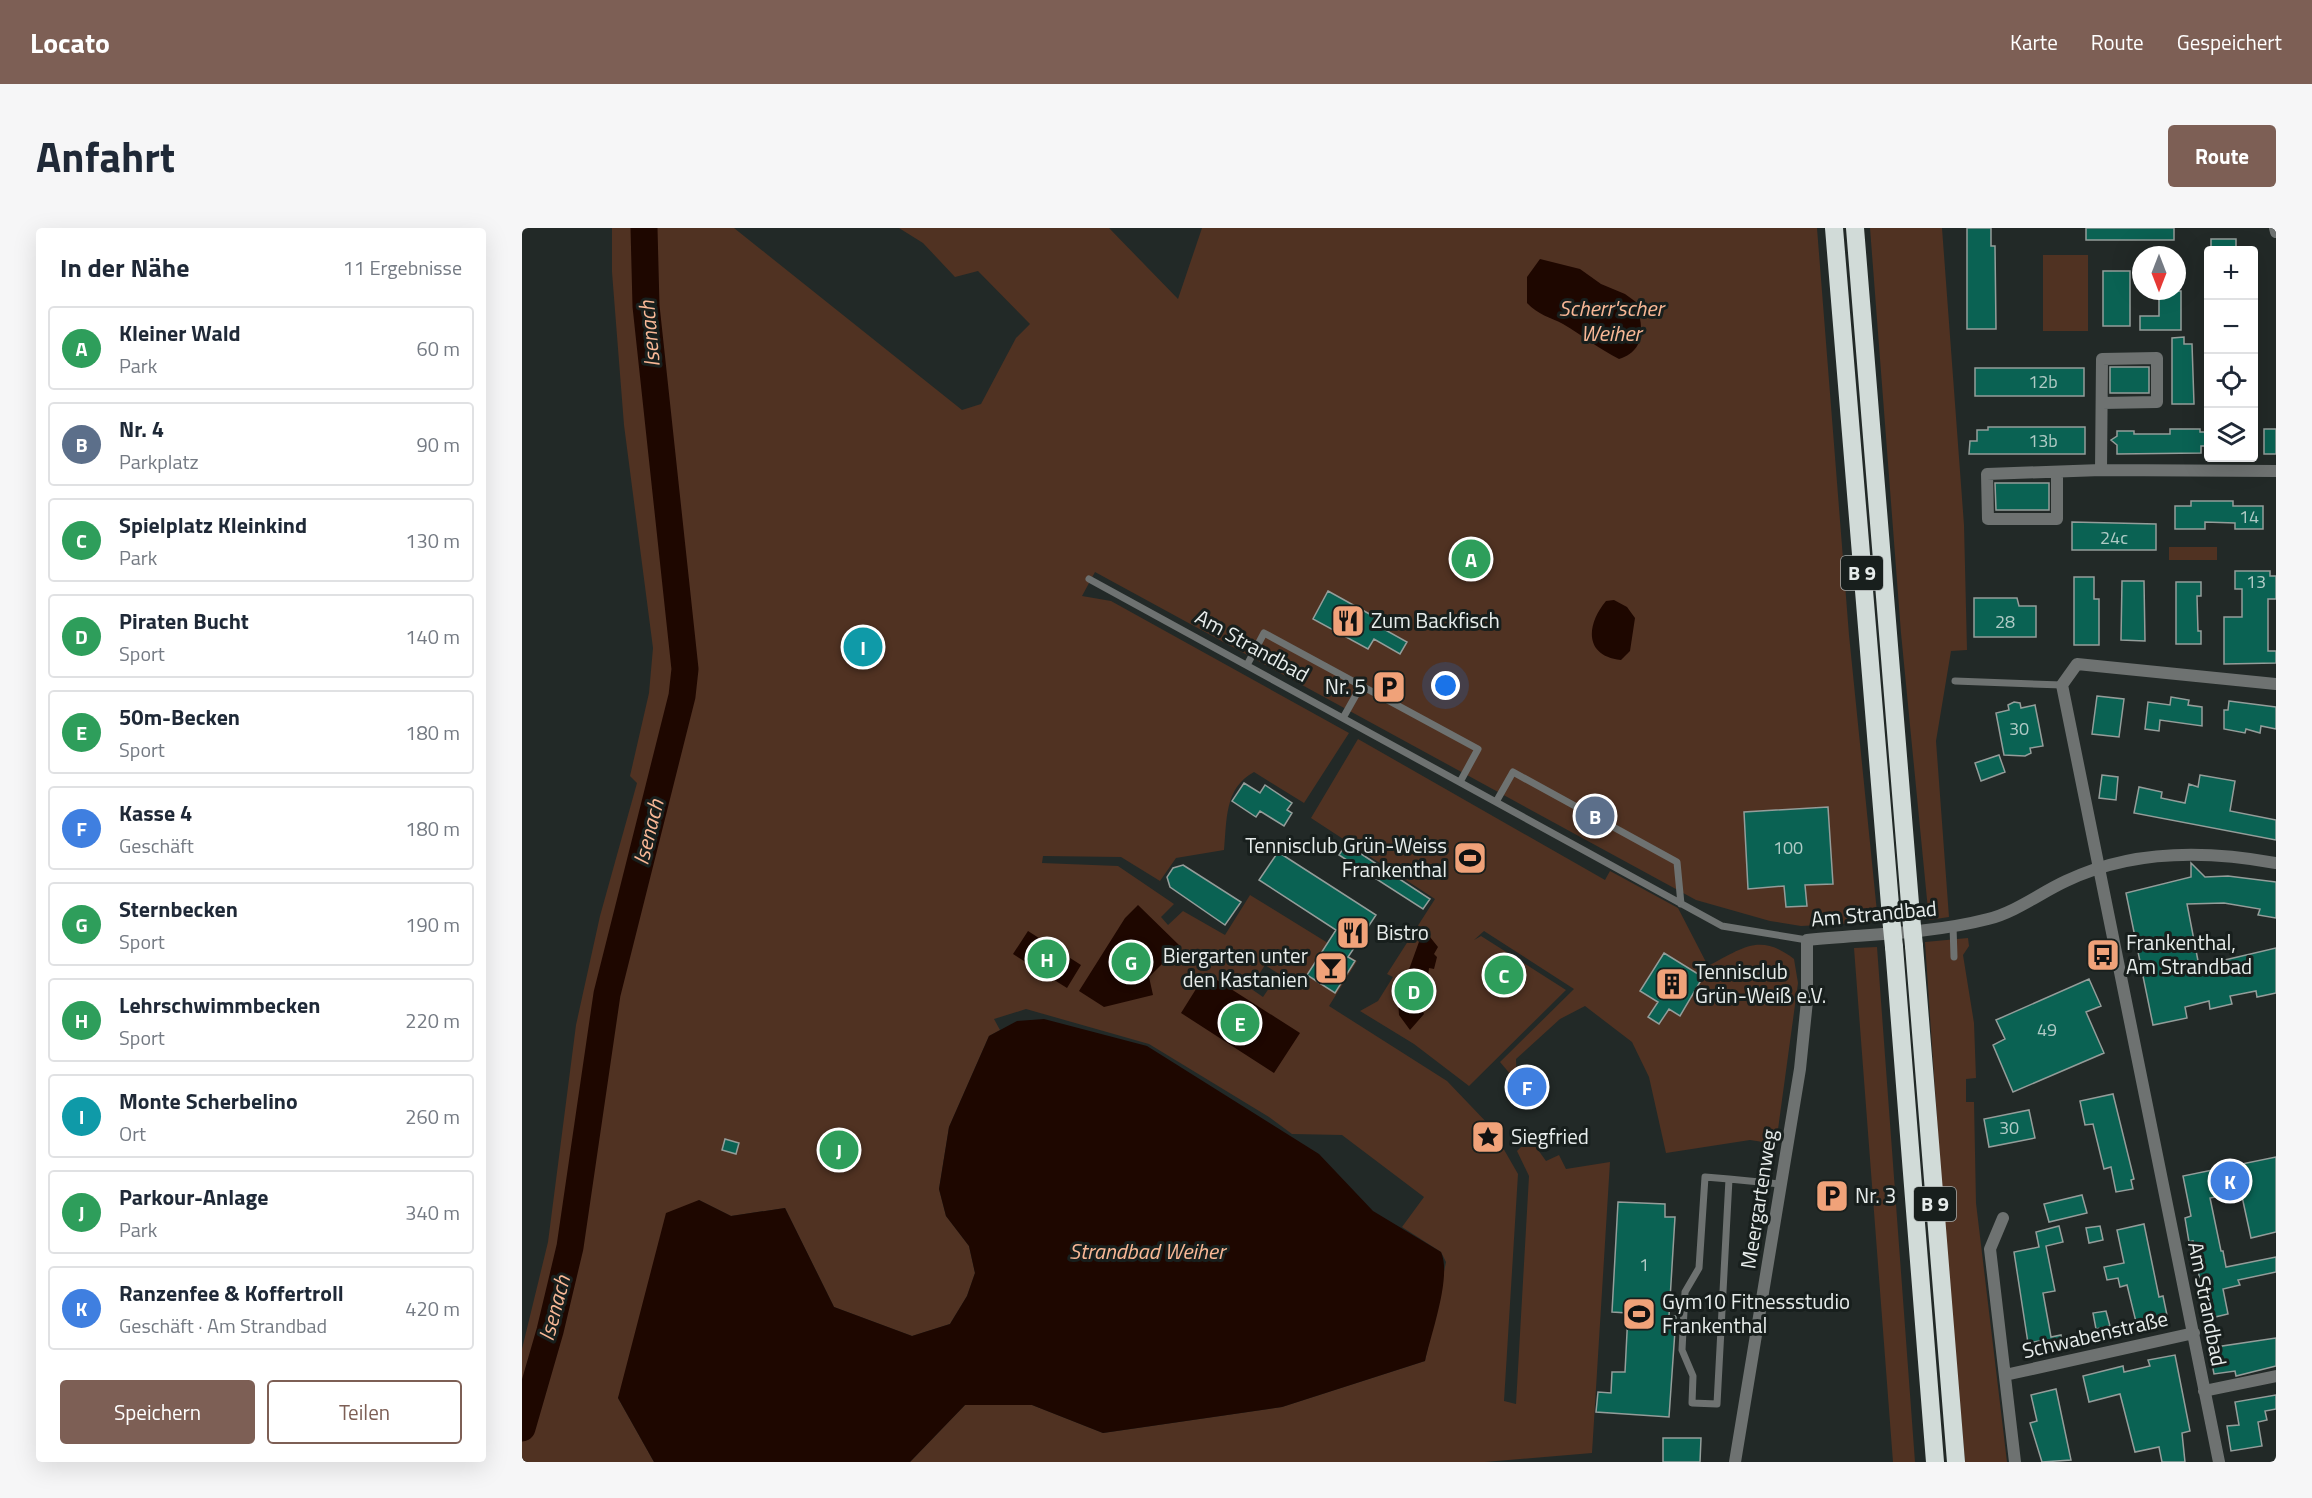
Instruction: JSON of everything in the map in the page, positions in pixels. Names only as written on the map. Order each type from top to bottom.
[{"type":"highway","name":"B 9","points":[[1834,228],[1935,1462]]},
{"type":"highway","name":"B 9","points":[[1855,228],[1956,1462]]},
{"type":"street","points":[[2101,470],[2102,359],[2157,358],[2157,402],[2102,403]]},
{"type":"street","points":[[2057,474],[2057,519],[1988,519],[1987,474],[2057,474],[2101,470],[2276,471]]},
{"type":"street","points":[[2276,684],[2077,664],[2062,685],[2099,869],[2145,857],[2184,853],[2229,854],[2276,863]]},
{"type":"street","name":"Am Strandbad","points":[[1807,940],[1953,926],[2002,915],[2068,880],[2099,869],[2219,1462]]},
{"type":"street","name":"Meergartenweg","points":[[1735,1462],[1800,1070],[1807,1001],[1807,940]]},
{"type":"street","name":"Schwabenstraße","points":[[2003,1218],[1990,1249],[2015,1462]]},
{"type":"street","name":"Schwabenstraße","points":[[2006,1375],[2194,1333]]},
{"type":"street","points":[[2205,1391],[2276,1376]]},
{"type":"lane","name":"Am Strandbad","points":[[1089,579],[1722,926],[1807,940]]},
{"type":"lane","points":[[1247,665],[1264,633],[1478,749],[1460,782]]},
{"type":"lane","points":[[1956,681],[2062,685]]},
{"type":"lane","points":[[1343,718],[1361,686]]},
{"type":"lane","points":[[1496,802],[1513,772],[1677,862],[1681,904]]},
{"type":"lane","points":[[1953,926],[1954,957]]},
{"type":"lane","points":[[1729,1179],[1717,1404],[1692,1403],[1693,1376],[1682,1350],[1685,1292],[1699,1268],[1706,1177],[1729,1179],[1781,1184]]},
{"type":"shaded area","points":[[612,228],[734,228],[962,410],[981,404],[1016,338],[1030,324],[978,271],[955,277],[923,243],[899,228],[1109,228],[1178,299],[1202,228],[1817,228],[1849,635],[1878,922],[1801,926],[1770,921],[1696,900],[1095,572],[1082,596],[1111,601],[1349,733],[1304,803],[1254,772],[1244,779],[1232,796],[1229,806],[1224,850],[1176,858],[1160,881],[1121,857],[1043,856],[1042,863],[1118,866],[1174,904],[1161,917],[1168,925],[1183,911],[1225,935],[1250,895],[1357,961],[1329,1006],[1447,1081],[1491,1127],[1518,1174],[1504,1401],[1516,1404],[1529,1176],[1517,1151],[1521,1147],[1536,1147],[1546,1161],[1559,1155],[1566,1169],[1610,1162],[1592,1453],[1485,1462],[910,1462],[965,1405],[1032,1405],[1103,1433],[1282,1407],[1425,1361],[1446,1262],[1441,1252],[1402,1227],[1424,1197],[1342,1135],[1292,1134],[1269,1117],[1149,1044],[1026,1009],[994,1019],[1000,1030],[989,1036],[949,1127],[939,1189],[946,1216],[969,1246],[975,1273],[967,1296],[950,1324],[912,1336],[834,1307],[785,1208],[731,1216],[699,1200],[618,1398],[654,1462],[522,1462],[522,1349],[548,1242],[576,1025],[600,916],[637,783],[630,776],[649,693],[653,648],[624,425],[612,272]],"holes":[[[1265,965],[1301,988],[1278,975],[1263,997],[1250,988]]]},
{"type":"shaded area","points":[[1870,228],[1942,228],[1964,525],[1967,650],[1951,651],[1936,741],[1949,917],[1929,920],[1901,633]]},
{"type":"shaded area","points":[[2043,255],[2088,255],[2088,331],[2043,331]]},
{"type":"shaded area","points":[[2169,547],[2217,547],[2217,560],[2169,560]]},
{"type":"shaded area","points":[[1358,739],[1605,880],[1610,871],[1678,908],[1708,966],[1741,949],[1760,945],[1771,946],[1794,959],[1798,983],[1776,1144],[1750,1140],[1666,1153],[1649,1077],[1632,1042],[1585,1006],[1560,1019],[1516,1059],[1517,1082],[1500,1062],[1574,989],[1484,931],[1474,940],[1481,936],[1566,990],[1469,1086],[1414,1044],[1360,1011],[1378,1001],[1393,977],[1387,974],[1435,899],[1311,818]]},
{"type":"shaded area","points":[[1968,938],[1969,946],[1963,955],[1974,1023],[1976,1078],[1966,1079],[1966,1102],[1974,1102],[1976,1203],[2007,1462],[1965,1462],[1943,1208],[1925,942]]},
{"type":"shaded area","points":[[1877,947],[1915,1462],[1893,1462],[1854,948]]},
{"type":"water","name":"Scherr'scher Weiher","points":[[1540,259],[1580,269],[1601,284],[1625,294],[1636,302],[1641,336],[1634,350],[1619,359],[1531,307],[1527,303],[1527,277]]},
{"type":"water","points":[[1614,600],[1627,607],[1635,618],[1630,651],[1621,660],[1600,652],[1592,638],[1592,629],[1599,610],[1606,601]]},
{"type":"water","points":[[1138,905],[1180,946],[1149,977],[1153,995],[1104,1007],[1079,991],[1125,918]]},
{"type":"water","points":[[1028,931],[1081,965],[1067,988],[1013,954]]},
{"type":"water","points":[[1426,932],[1438,947],[1434,954],[1437,957],[1434,969],[1429,968],[1425,1001],[1421,1006],[1424,1014],[1410,1030],[1399,1015],[1398,1000],[1420,939]]},
{"type":"water","points":[[1206,973],[1300,1033],[1274,1073],[1181,1013]]},
{"type":"water","name":"Strandbad Weiher","points":[[1044,1019],[1147,1046],[1319,1154],[1373,1211],[1441,1252],[1444,1262],[1442,1290],[1425,1361],[1282,1407],[1103,1433],[1032,1405],[965,1405],[910,1462],[654,1462],[618,1398],[666,1213],[699,1200],[731,1216],[785,1208],[834,1307],[912,1336],[950,1324],[967,1296],[975,1273],[969,1246],[946,1216],[939,1189],[949,1127],[989,1036],[1017,1021]]},
{"type":"building","points":[[1967,228],[1991,228],[1991,246],[1995,246],[1996,329],[1967,329]]},
{"type":"building","points":[[2086,228],[2174,228],[2174,240],[2086,240]]},
{"type":"building","points":[[2211,239],[2236,239],[2236,246],[2211,246]]},
{"type":"building","points":[[2103,271],[2130,271],[2130,326],[2103,326]]},
{"type":"building","points":[[2159,300],[2181,300],[2181,330],[2140,330],[2140,316],[2159,316]]},
{"type":"building","points":[[2184,337],[2184,344],[2192,344],[2194,404],[2172,404],[2172,338]]},
{"type":"building","points":[[2110,367],[2149,367],[2149,393],[2110,393]]},
{"type":"building","points":[[1975,368],[2084,368],[2084,396],[1975,396]]},
{"type":"building","points":[[1988,427],[2085,427],[2085,454],[1969,454],[1970,441],[1977,441],[1977,430],[1988,430]]},
{"type":"building","points":[[2170,429],[2200,429],[2200,432],[2204,432],[2204,446],[2201,446],[2201,453],[2117,454],[2117,445],[2111,440],[2117,436],[2117,431],[2134,431],[2134,434],[2170,434]]},
{"type":"building","points":[[2264,429],[2276,429],[2276,454],[2264,454]]},
{"type":"building","points":[[1995,483],[2049,483],[2049,510],[1996,510]]},
{"type":"building","points":[[2191,501],[2233,501],[2233,506],[2263,506],[2263,529],[2235,529],[2235,523],[2205,522],[2205,529],[2175,529],[2175,506],[2191,506]]},
{"type":"building","points":[[2072,522],[2156,524],[2156,550],[2072,550]]},
{"type":"building","points":[[2235,571],[2270,571],[2270,576],[2276,576],[2276,599],[2268,599],[2268,651],[2276,651],[2276,663],[2224,664],[2224,617],[2242,617],[2242,589],[2235,589]]},
{"type":"building","points":[[2074,577],[2094,577],[2094,599],[2099,599],[2099,645],[2074,645]]},
{"type":"building","points":[[2122,581],[2144,581],[2145,641],[2121,640]]},
{"type":"building","points":[[2176,582],[2201,582],[2201,596],[2197,596],[2198,631],[2201,631],[2201,644],[2176,644]]},
{"type":"building","name":"Zum Backfisch","points":[[1328,591],[1384,622],[1380,627],[1407,642],[1400,654],[1374,639],[1368,649],[1313,619]]},
{"type":"building","points":[[1974,598],[2017,598],[2019,606],[2036,606],[2036,637],[1974,637]]},
{"type":"building","points":[[2097,696],[2124,699],[2119,737],[2092,734]]},
{"type":"building","points":[[2171,697],[2189,700],[2188,705],[2202,707],[2202,726],[2160,720],[2159,731],[2145,729],[2148,702],[2170,705]]},
{"type":"building","points":[[2229,701],[2276,707],[2276,729],[2261,726],[2260,733],[2246,729],[2245,733],[2224,729],[2224,710],[2228,710]]},
{"type":"building","points":[[2014,702],[2020,703],[2021,708],[2035,705],[2043,746],[2030,748],[2031,753],[2025,756],[2004,755],[1996,713],[2009,710],[2008,705]]},
{"type":"building","points":[[1999,755],[2005,772],[1981,781],[1975,763]]},
{"type":"building","points":[[2102,775],[2118,777],[2116,800],[2099,798]]},
{"type":"building","points":[[2200,775],[2235,781],[2230,811],[2276,820],[2276,840],[2134,813],[2139,787],[2162,792],[2161,798],[2185,803],[2189,784],[2198,787]]},
{"type":"building","points":[[1244,783],[1260,793],[1265,785],[1292,803],[1287,810],[1292,813],[1284,826],[1260,811],[1256,817],[1232,801]]},
{"type":"building","points":[[1828,807],[1833,884],[1805,885],[1807,906],[1786,907],[1784,886],[1748,889],[1744,812]]},
{"type":"building","points":[[1346,844],[1430,899],[1423,909],[1339,855]]},
{"type":"building","points":[[1278,852],[1376,915],[1348,957],[1355,961],[1335,993],[1307,975],[1336,930],[1259,880]]},
{"type":"building","points":[[2191,863],[2205,877],[2228,876],[2276,882],[2276,918],[2258,915],[2260,909],[2224,903],[2187,904],[2199,966],[2276,948],[2276,993],[2257,997],[2256,991],[2230,996],[2232,1004],[2210,1009],[2209,1001],[2185,1007],[2187,1018],[2153,1025],[2126,893],[2191,877]]},
{"type":"building","points":[[1183,865],[1241,902],[1225,925],[1170,887],[1167,877],[1173,868]]},
{"type":"building","name":"Tennisclub Grün-Weiß e.V.","points":[[1664,953],[1703,977],[1680,1016],[1669,1009],[1659,1024],[1648,1017],[1658,1002],[1640,991]]},
{"type":"building","points":[[2089,979],[2101,1006],[2086,1012],[2104,1053],[2013,1092],[1993,1045],[2005,1039],[1996,1020]]},
{"type":"building","points":[[2113,1094],[2134,1179],[2131,1180],[2133,1189],[2116,1192],[2111,1167],[2104,1169],[2093,1124],[2085,1125],[2080,1101]]},
{"type":"building","points":[[2029,1110],[2035,1138],[1989,1147],[1984,1119]]},
{"type":"building","points":[[725,1139],[739,1143],[736,1154],[722,1150]]},
{"type":"building","points":[[2276,1157],[2276,1232],[2251,1238],[2241,1192],[2210,1198],[2226,1267],[2276,1257],[2276,1272],[2238,1280],[2240,1285],[2223,1289],[2228,1314],[2215,1317],[2214,1313],[2206,1315],[2193,1241],[2189,1242],[2185,1218],[2191,1216],[2183,1176]]},
{"type":"building","points":[[2082,1195],[2087,1213],[2049,1222],[2044,1204]]},
{"type":"building","points":[[1618,1202],[1665,1204],[1665,1217],[1675,1217],[1669,1316],[1676,1316],[1669,1417],[1596,1412],[1598,1392],[1611,1393],[1612,1372],[1625,1372],[1628,1313],[1612,1312]]},
{"type":"building","points":[[2144,1224],[2159,1297],[2163,1296],[2168,1320],[2137,1326],[2127,1285],[2120,1287],[2118,1278],[2107,1280],[2104,1267],[2124,1263],[2117,1230]]},
{"type":"building","points":[[2059,1226],[2063,1242],[2046,1246],[2055,1291],[2043,1293],[2051,1337],[2061,1335],[2063,1346],[2047,1350],[2045,1340],[2028,1343],[2014,1252],[2039,1247],[2036,1232]]},
{"type":"building","points":[[2100,1226],[2103,1240],[2089,1243],[2086,1228]]},
{"type":"building","points":[[2106,1311],[2110,1326],[2096,1329],[2093,1313]]},
{"type":"building","points":[[2276,1338],[2276,1366],[2236,1376],[2235,1371],[2214,1374],[2209,1348]]},
{"type":"building","points":[[2175,1355],[2190,1431],[2182,1433],[2185,1462],[2162,1462],[2159,1447],[2135,1452],[2120,1394],[2089,1402],[2083,1376],[2123,1366],[2124,1372],[2150,1366],[2148,1360]]},
{"type":"building","points":[[2056,1389],[2071,1460],[2042,1462],[2030,1423],[2037,1421],[2031,1395]]},
{"type":"building","points":[[2276,1395],[2276,1409],[2265,1411],[2267,1420],[2258,1422],[2262,1446],[2231,1451],[2227,1426],[2239,1425],[2235,1402]]},
{"type":"building","points":[[1663,1438],[1701,1438],[1700,1462],[1663,1462]]},
{"type":"waterway","name":"Isenach","points":[[522,1428],[550,1331],[570,1247],[607,994],[682,696],[685,669],[646,306],[644,228]]},
{"type":"place","name":"Kleiner Wald","points":[[1471,559]]},
{"type":"place","name":"Zum Backfisch","points":[[1348,621]]},
{"type":"place","name":"Monte Scherbelino","points":[[863,647]]},
{"type":"place","name":"Nr. 5","points":[[1389,687]]},
{"type":"place","name":"Nr. 4","points":[[1595,816]]},
{"type":"place","name":"Tennisclub Grün-Weiss Frankenthal","points":[[1470,858]]},
{"type":"place","name":"Bistro","points":[[1353,933]]},
{"type":"place","name":"Frankenthal, Am Strandbad","points":[[2103,955]]},
{"type":"place","name":"Lehrschwimmbecken","points":[[1047,959]]},
{"type":"place","name":"Sternbecken","points":[[1131,962]]},
{"type":"place","name":"Biergarten unter den Kastanien","points":[[1331,968]]},
{"type":"place","name":"Spielplatz Kleinkind","points":[[1504,975]]},
{"type":"place","name":"Tennisclub Grün-Weiß e.V.","points":[[1672,984]]},
{"type":"place","name":"Piraten Bucht","points":[[1414,991]]},
{"type":"place","name":"50m-Becken","points":[[1240,1023]]},
{"type":"place","name":"Kasse 4","points":[[1527,1087]]},
{"type":"place","name":"Siegfried","points":[[1488,1137]]},
{"type":"place","name":"Parkour-Anlage","points":[[839,1150]]},
{"type":"place","name":"Ranzenfee & Koffertroll","points":[[2230,1181]]},
{"type":"place","name":"Nr. 3","points":[[1832,1196]]},
{"type":"place","name":"Gym10 Fitnessstudio Frankenthal","points":[[1639,1314]]}]
